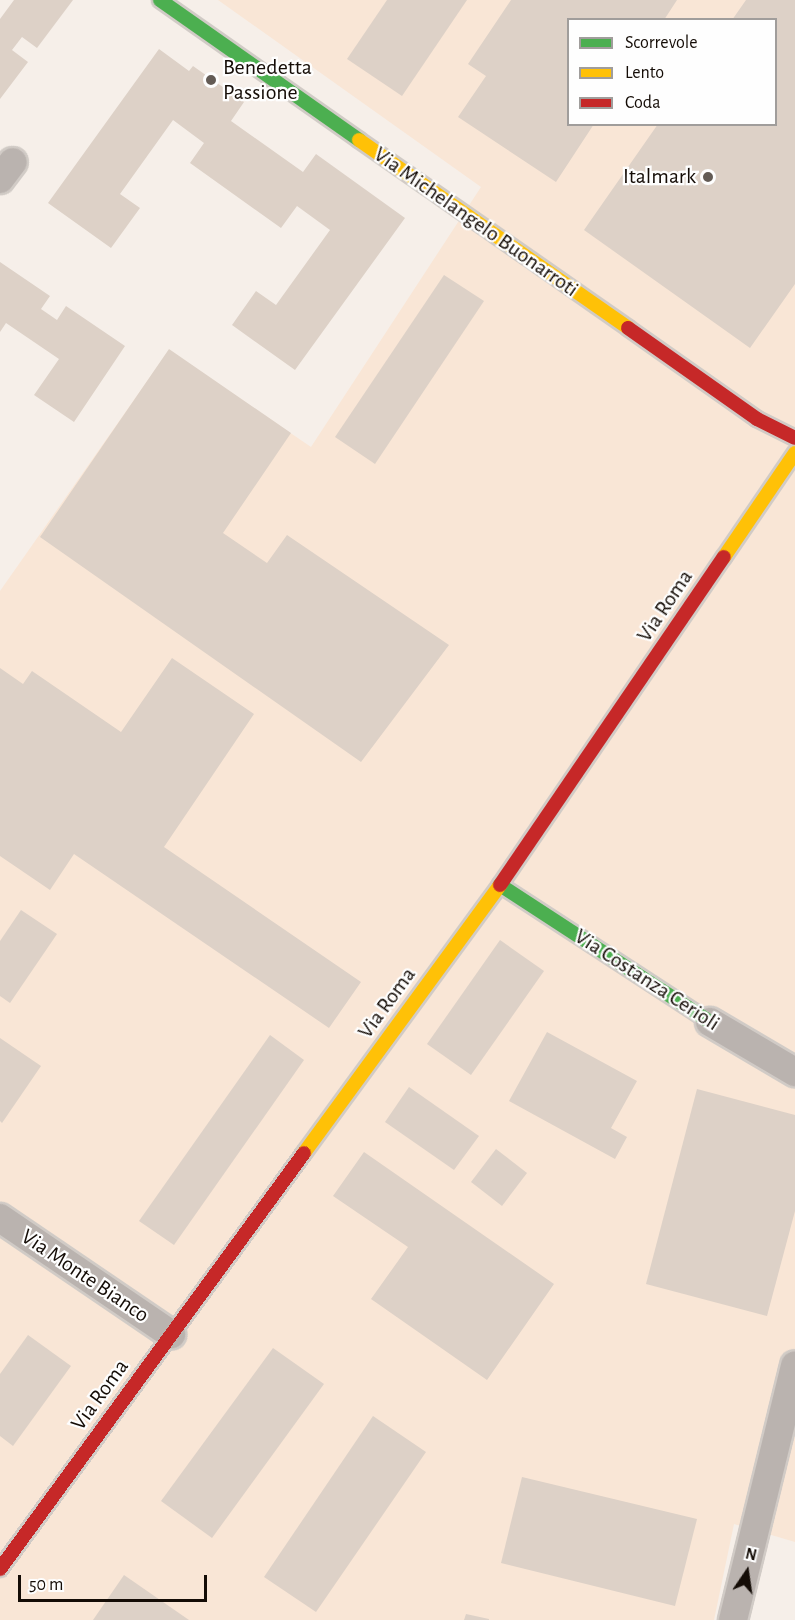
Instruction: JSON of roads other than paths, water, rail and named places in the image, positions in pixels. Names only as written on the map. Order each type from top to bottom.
[{"type":"street","name":"Via Michelangelo Buonarroti","points":[[160,0],[757,418],[795,438]]},
{"type":"street","name":"Via Roma","points":[[0,1569],[500,885],[795,453]]},
{"type":"street","name":"Via Costanza Cerioli","points":[[500,885],[710,1022],[795,1072]]},
{"type":"street","name":"Via Monte Bianco","points":[[0,1218],[171,1334]]},
{"type":"street","points":[[733,1620],[795,1365]]},
{"type":"place","name":"Benedetta Passione","points":[[211,80]]},
{"type":"place","name":"Italmark","points":[[708,177]]}]
